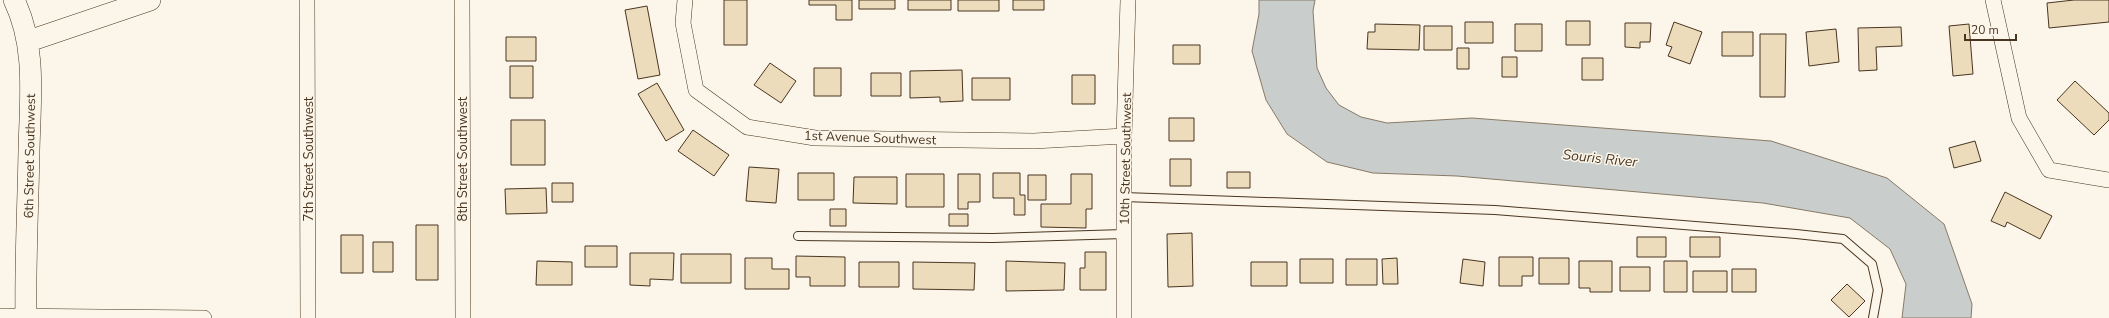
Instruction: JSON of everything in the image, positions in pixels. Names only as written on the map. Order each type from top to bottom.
[{"type":"street","name":"6th Street Southwest","points":[[14,0],[23,18],[29,41],[31,88],[26,317]]},
{"type":"street","points":[[29,41],[150,0]]},
{"type":"street","name":"7th Street Southwest","points":[[307,0],[308,318]]},
{"type":"street","name":"8th Street Southwest","points":[[462,0],[463,318]]},
{"type":"street","name":"1st Avenue Southwest","points":[[685,0],[683,23],[696,90],[747,127],[815,138],[1034,141],[1124,136]]},
{"type":"street","name":"10th Street Southwest","points":[[1124,318],[1124,136],[1128,0]]},
{"type":"street","points":[[1993,0],[2019,118],[2049,170],[2109,180]]},
{"type":"street","points":[[0,316],[204,318]]},
{"type":"lane","points":[[1124,197],[1495,210],[1843,239],[1872,264],[1878,290],[1873,318]]},
{"type":"lane","points":[[798,236],[993,238],[1124,234]]},
{"type":"water","name":"Souris River","points":[[1259,0],[1315,0],[1313,11],[1317,68],[1326,88],[1339,105],[1361,117],[1387,123],[1472,118],[1771,141],[1887,178],[1944,224],[1972,304],[1971,318],[1902,318],[1906,284],[1890,249],[1850,218],[1763,203],[1457,176],[1373,173],[1327,162],[1287,134],[1266,100],[1252,51],[1259,14]]},
{"type":"building","points":[[724,0],[747,0],[747,45],[724,45]]},
{"type":"building","points":[[809,0],[852,0],[852,20],[836,20],[836,5],[809,5]]},
{"type":"building","points":[[859,0],[895,0],[895,9],[859,9]]},
{"type":"building","points":[[908,0],[951,0],[951,10],[908,10]]},
{"type":"building","points":[[958,0],[999,0],[999,11],[958,11]]},
{"type":"building","points":[[1013,0],[1044,0],[1044,10],[1013,10]]},
{"type":"building","points":[[2074,0],[2109,0],[2109,22],[2049,28],[2047,3]]},
{"type":"building","points":[[647,6],[660,75],[638,79],[625,10]]},
{"type":"building","points":[[1566,21],[1590,21],[1590,45],[1566,45]]},
{"type":"building","points":[[1465,22],[1493,22],[1493,43],[1465,43]]},
{"type":"building","points":[[1674,22],[1702,32],[1690,64],[1668,56],[1672,47],[1666,45]]},
{"type":"building","points":[[1625,23],[1651,23],[1650,42],[1640,42],[1640,48],[1625,47]]},
{"type":"building","points":[[1375,24],[1420,25],[1419,50],[1367,49],[1368,32],[1375,32]]},
{"type":"building","points":[[1515,24],[1542,24],[1542,51],[1515,51]]},
{"type":"building","points":[[1969,24],[1973,74],[1953,76],[1949,26]]},
{"type":"building","points":[[1424,26],[1452,26],[1452,50],[1424,50]]},
{"type":"building","points":[[1901,27],[1902,46],[1876,47],[1877,70],[1859,71],[1858,28]]},
{"type":"building","points":[[1836,29],[1839,62],[1809,66],[1806,32]]},
{"type":"building","points":[[1722,32],[1753,32],[1753,56],[1722,56]]},
{"type":"building","points":[[1760,34],[1786,34],[1785,97],[1760,97]]},
{"type":"building","points":[[506,37],[536,37],[536,61],[506,61]]},
{"type":"building","points":[[1173,45],[1200,45],[1200,64],[1173,64]]},
{"type":"building","points":[[1457,48],[1469,48],[1469,69],[1457,69]]},
{"type":"building","points":[[1502,57],[1517,57],[1517,77],[1502,77]]},
{"type":"building","points":[[1582,58],[1603,58],[1603,80],[1582,80]]},
{"type":"building","points":[[770,63],[796,81],[781,103],[754,85]]},
{"type":"building","points":[[510,66],[533,66],[533,98],[510,98]]},
{"type":"building","points":[[814,68],[841,68],[841,96],[814,96]]},
{"type":"building","points":[[962,70],[963,101],[940,102],[940,97],[910,98],[910,71]]},
{"type":"building","points":[[871,73],[901,73],[901,96],[871,96]]},
{"type":"building","points":[[1072,75],[1095,75],[1095,104],[1072,104]]},
{"type":"building","points":[[972,78],[1010,78],[1010,100],[972,100]]},
{"type":"building","points":[[2075,81],[2109,113],[2109,120],[2094,135],[2057,100]]},
{"type":"building","points":[[657,83],[684,130],[666,141],[638,94]]},
{"type":"building","points":[[1169,118],[1194,118],[1194,141],[1169,141]]},
{"type":"building","points":[[511,120],[545,120],[545,165],[511,165]]},
{"type":"building","points":[[693,130],[729,155],[714,176],[678,151]]},
{"type":"building","points":[[1975,141],[1981,161],[1954,168],[1949,148]]},
{"type":"building","points":[[1170,159],[1191,159],[1191,186],[1170,186]]},
{"type":"building","points":[[749,167],[779,169],[776,203],[746,201]]},
{"type":"building","points":[[1227,172],[1250,172],[1250,188],[1227,188]]},
{"type":"building","points":[[798,173],[834,173],[834,200],[798,200]]},
{"type":"building","points":[[993,173],[1020,173],[1020,195],[1025,195],[1025,215],[1014,215],[1014,198],[993,198]]},
{"type":"building","points":[[906,174],[944,174],[944,207],[906,207]]},
{"type":"building","points":[[958,174],[980,174],[980,202],[968,202],[968,209],[958,209]]},
{"type":"building","points":[[1071,174],[1092,174],[1092,209],[1086,209],[1086,228],[1041,227],[1041,204],[1071,204]]},
{"type":"building","points":[[1028,175],[1046,175],[1046,200],[1028,200]]},
{"type":"building","points":[[854,177],[897,177],[897,204],[853,203]]},
{"type":"building","points":[[552,183],[573,183],[573,202],[552,202]]},
{"type":"building","points":[[546,188],[547,213],[506,214],[505,189]]},
{"type":"building","points":[[2005,192],[2052,216],[2040,239],[2007,222],[2005,227],[1991,221]]},
{"type":"building","points":[[830,209],[846,209],[846,226],[830,226]]},
{"type":"building","points":[[949,214],[968,214],[968,226],[949,226]]},
{"type":"building","points":[[416,225],[438,225],[438,280],[416,280]]},
{"type":"building","points":[[1192,233],[1193,286],[1168,287],[1167,234]]},
{"type":"building","points":[[341,235],[363,235],[363,273],[341,273]]},
{"type":"building","points":[[1637,237],[1666,237],[1666,257],[1637,257]]},
{"type":"building","points":[[1690,237],[1720,237],[1720,257],[1690,257]]},
{"type":"building","points":[[373,242],[393,242],[393,272],[373,272]]},
{"type":"building","points":[[585,246],[617,246],[617,267],[585,267]]},
{"type":"building","points":[[1085,252],[1106,252],[1106,290],[1080,290],[1080,268],[1085,268]]},
{"type":"building","points":[[630,253],[674,253],[673,280],[650,279],[650,286],[630,285]]},
{"type":"building","points":[[681,254],[731,254],[731,283],[681,283]]},
{"type":"building","points":[[796,256],[845,257],[845,286],[810,286],[810,277],[796,277]]},
{"type":"building","points":[[1499,257],[1533,257],[1533,276],[1522,276],[1522,286],[1499,286]]},
{"type":"building","points":[[745,258],[772,258],[772,269],[789,269],[789,289],[745,289]]},
{"type":"building","points":[[1397,258],[1398,284],[1383,284],[1382,259]]},
{"type":"building","points":[[1539,258],[1569,258],[1569,284],[1539,284]]},
{"type":"building","points":[[1300,259],[1333,259],[1333,283],[1300,283]]},
{"type":"building","points":[[1346,259],[1377,259],[1377,285],[1346,285]]},
{"type":"building","points":[[1463,259],[1485,262],[1483,286],[1460,283]]},
{"type":"building","points":[[537,261],[572,262],[572,285],[536,285]]},
{"type":"building","points":[[1006,261],[1065,263],[1064,290],[1006,291]]},
{"type":"building","points":[[1579,261],[1612,261],[1612,292],[1590,292],[1590,288],[1579,288]]},
{"type":"building","points":[[1664,261],[1687,261],[1687,292],[1664,292]]},
{"type":"building","points":[[859,262],[899,262],[899,287],[859,287]]},
{"type":"building","points":[[913,262],[975,263],[974,290],[913,289]]},
{"type":"building","points":[[1251,262],[1287,262],[1287,286],[1251,286]]},
{"type":"building","points":[[1620,267],[1650,267],[1650,291],[1620,291]]},
{"type":"building","points":[[1732,269],[1756,269],[1756,292],[1732,292]]},
{"type":"building","points":[[1693,271],[1727,271],[1727,292],[1693,292]]},
{"type":"building","points":[[1847,284],[1865,301],[1849,317],[1831,300]]}]
